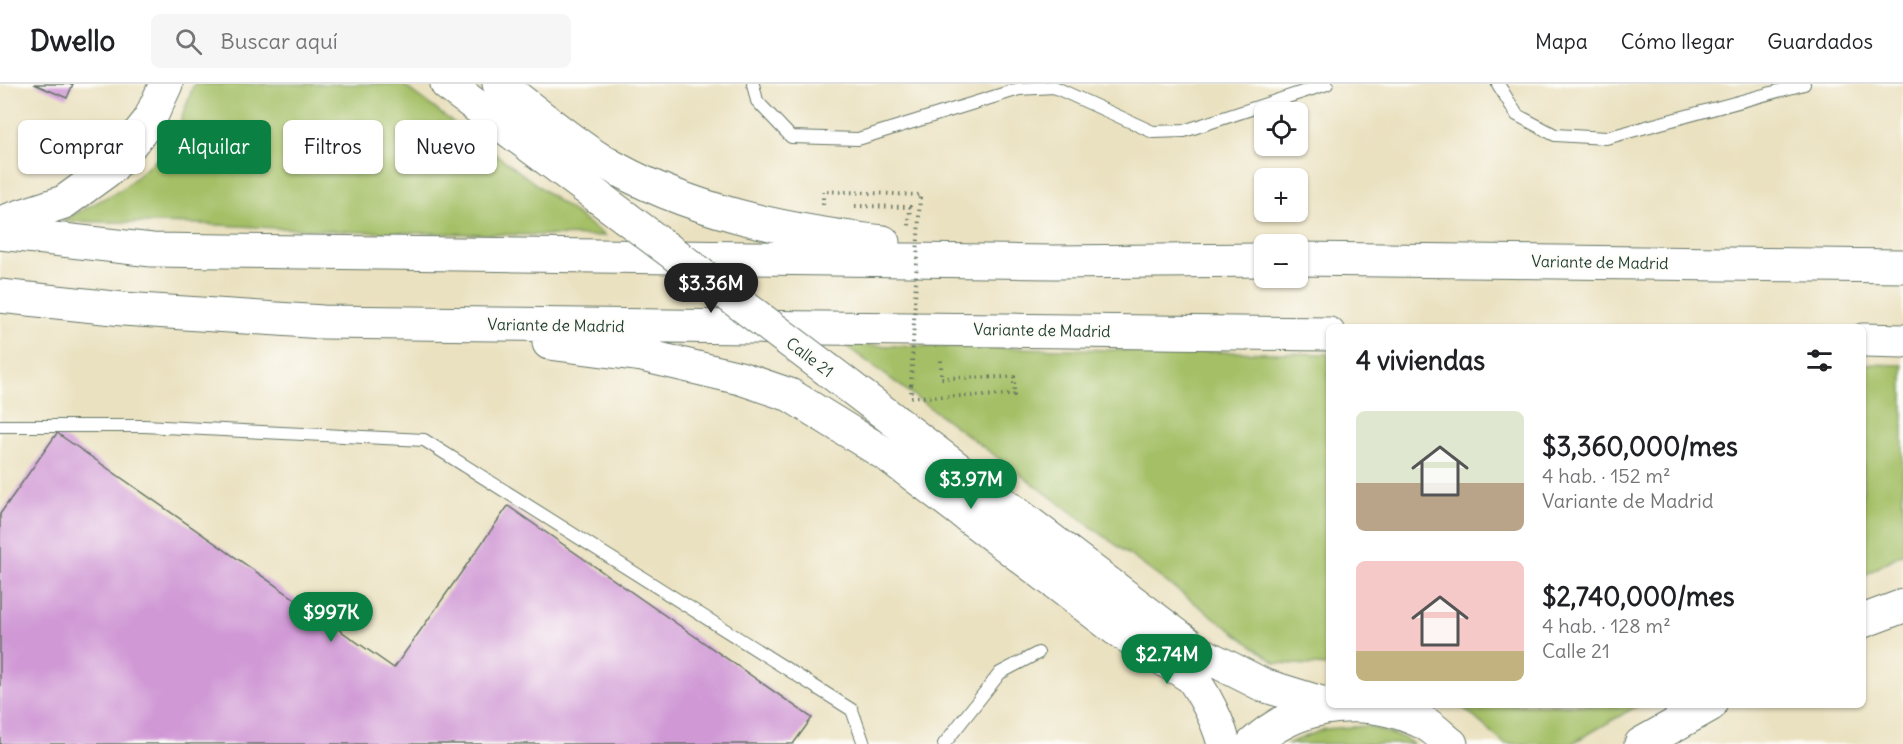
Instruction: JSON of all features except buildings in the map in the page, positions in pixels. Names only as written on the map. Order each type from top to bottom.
[{"type":"main road","points":[[0,223],[64,202],[112,167],[149,121],[166,84]]},
{"type":"main road","name":"Calle 21","points":[[447,84],[1200,653],[1263,686],[1326,705]]},
{"type":"main road","points":[[499,84],[600,159],[663,192],[760,222],[908,245],[1054,262]]},
{"type":"main road","points":[[0,233],[152,250],[1054,262],[1254,260]]},
{"type":"main road","name":"Variante de Madrid","points":[[1308,259],[1903,266]]},
{"type":"main road","name":"Variante de Madrid","points":[[0,296],[123,309],[323,322],[1326,334]]},
{"type":"main road","points":[[323,322],[577,346],[642,355],[741,378],[790,395],[890,457],[1116,629],[1193,678]]},
{"type":"main road","points":[[1866,340],[1903,341]]},
{"type":"main road","points":[[1866,617],[1903,593]]},
{"type":"main road","points":[[1866,618],[1903,606]]},
{"type":"main road","name":"Calle 21","points":[[1144,610],[1193,678],[1218,720],[1224,744]]},
{"type":"main road","points":[[1253,744],[1290,718],[1326,707]]},
{"type":"main road","points":[[1378,708],[1397,712],[1427,725],[1451,744]]},
{"type":"main road","points":[[1641,744],[1705,708]]},
{"type":"lane","points":[[753,84],[758,101],[791,137],[858,139],[1018,89],[1054,87],[1153,132],[1184,131],[1328,84]]},
{"type":"lane","points":[[1498,84],[1517,116],[1555,135],[1606,138],[1804,84]]},
{"type":"lane","points":[[0,426],[144,426],[424,440],[852,710],[864,744]]},
{"type":"lane","points":[[944,744],[1000,673],[1038,653]]},
{"type":"path","points":[[834,205],[823,205],[823,191],[920,195],[911,397],[1014,395],[1014,377],[941,378],[941,329]]},
{"type":"path","points":[[844,205],[910,207],[908,245]]},
{"type":"green space","points":[[194,84],[402,84],[450,120],[395,120],[395,174],[497,174],[497,155],[605,236],[359,232],[199,224],[62,221],[122,189],[140,174],[145,174],[145,169],[157,159],[157,174],[271,174],[271,120],[181,120]]},
{"type":"green space","points":[[845,345],[1326,354],[1326,666],[1276,663]]},
{"type":"green space","points":[[1866,364],[1903,365],[1903,553],[1866,574]]},
{"type":"green space","points":[[1463,708],[1634,708],[1571,744],[1505,744]]},
{"type":"green space","points":[[1367,726],[1406,739],[1413,744],[1287,744],[1325,729]]}]
